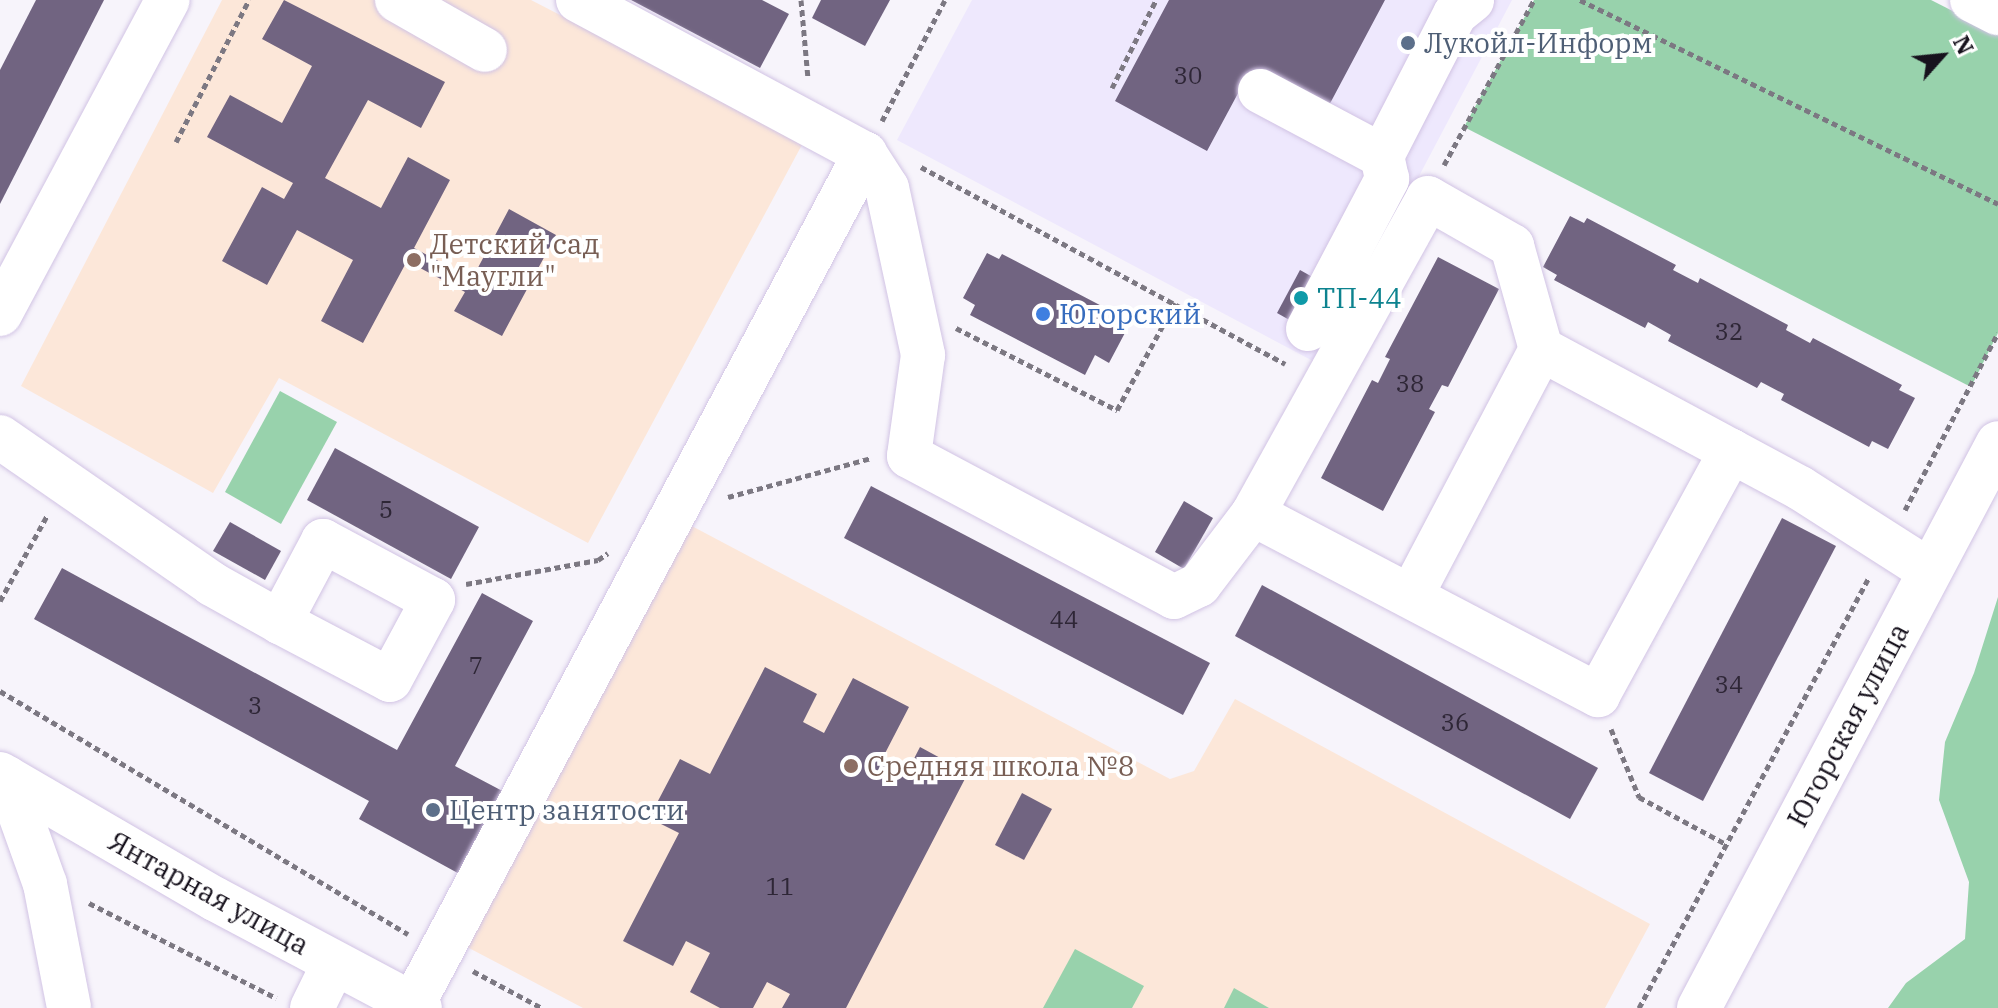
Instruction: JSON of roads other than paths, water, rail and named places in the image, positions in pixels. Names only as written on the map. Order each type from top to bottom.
[{"type":"street","points":[[0,314],[168,0]]},
{"type":"street","points":[[397,0],[485,50]]},
{"type":"street","points":[[578,0],[865,154],[887,188],[923,355],[909,456],[1174,597],[1199,585],[1253,514],[1428,198],[1512,246],[1541,349],[1411,596]]},
{"type":"street","points":[[1972,0],[1998,13]]},
{"type":"street","points":[[1308,329],[1387,179],[1382,156],[1452,5]]},
{"type":"street","points":[[1260,91],[1382,156]]},
{"type":"street","points":[[416,1006],[474,892],[702,500],[865,154]]},
{"type":"street","points":[[1541,349],[1800,488],[1886,546],[1930,571]]},
{"type":"street","points":[[0,437],[212,584],[280,622],[390,680],[433,600],[323,541],[280,622]]},
{"type":"street","name":"Югорская улица","points":[[1699,1008],[1998,443]]},
{"type":"street","points":[[1253,514],[1598,695],[1731,451]]},
{"type":"street","points":[[3,776],[45,884],[69,1008]]},
{"type":"street","name":"Янтарная улица","points":[[3,776],[416,1006]]},
{"type":"street","points":[[297,1004],[334,963]]},
{"type":"place","name":"Лукойл-Информ","points":[[1408,43]]},
{"type":"place","name":"Детский сад \"Маугли\"","points":[[414,260]]},
{"type":"place","name":"ТП-44","points":[[1301,298]]},
{"type":"place","name":"Югорский","points":[[1043,314]]},
{"type":"place","name":"Средняя школа №8","points":[[851,766]]},
{"type":"place","name":"Центр занятости","points":[[433,810]]}]
